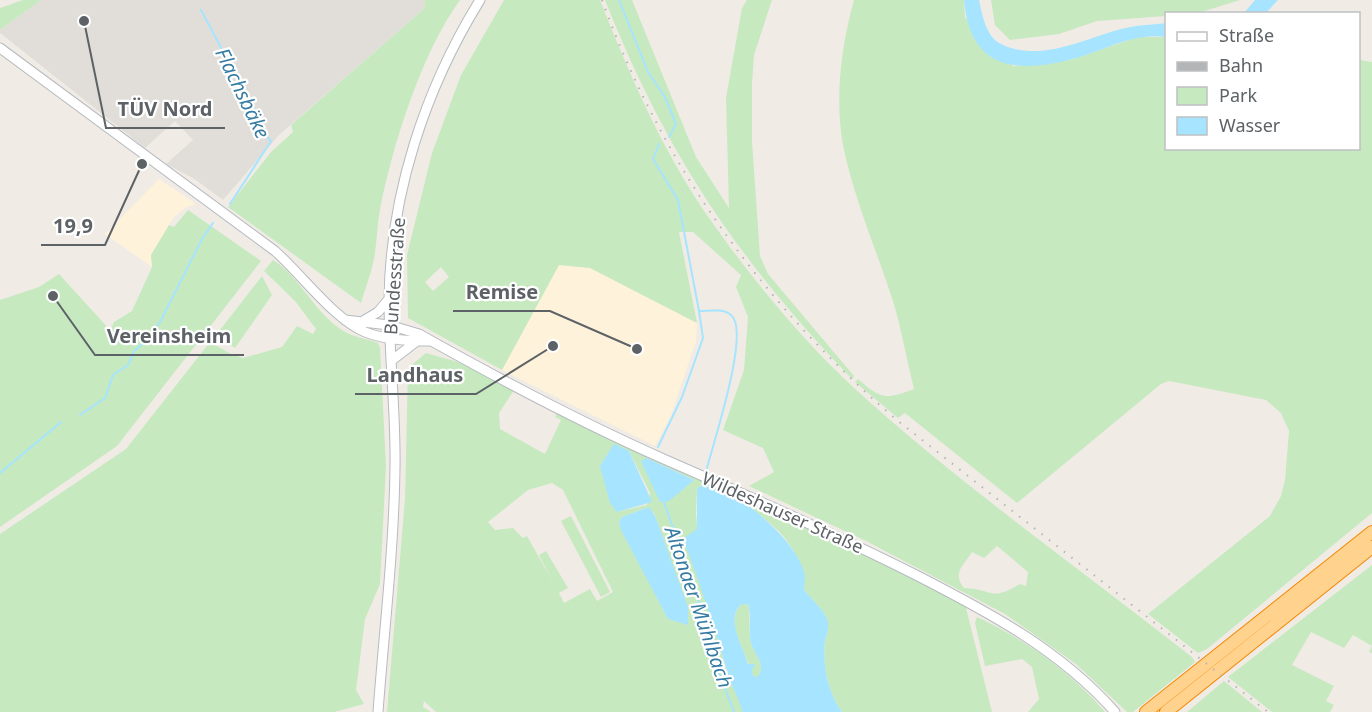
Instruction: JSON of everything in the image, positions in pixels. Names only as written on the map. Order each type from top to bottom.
[{"type":"highway","points":[[1146,712],[1372,532]]},
{"type":"highway","points":[[1166,712],[1372,547]]},
{"type":"main road","name":"Bundesstraße","points":[[378,712],[395,487],[389,299],[395,232],[411,156],[437,83],[480,0]]},
{"type":"main road","name":"Wildeshauser Straße","points":[[0,48],[275,251],[345,320],[365,332],[390,338],[432,341]]},
{"type":"main road","points":[[363,321],[378,312],[389,299]]},
{"type":"main road","name":"Wildeshauser Straße","points":[[345,320],[389,325],[419,334],[627,442],[833,533],[976,605],[1048,651],[1095,691],[1115,712]]},
{"type":"main road","points":[[391,361],[417,341]]},
{"type":"shaded area","points":[[41,0],[424,0],[425,8],[280,134],[223,200],[193,178],[166,164],[193,140],[175,121],[145,148],[0,33],[0,30]]},
{"type":"shaded area","points":[[159,179],[196,204],[185,208],[174,217],[151,255],[152,267],[105,234]]},
{"type":"shaded area","points":[[559,265],[590,268],[697,323],[696,341],[671,415],[655,446],[502,370]]},
{"type":"green space","points":[[23,0],[41,0],[0,30],[0,8]]},
{"type":"green space","points":[[424,0],[460,0],[433,46],[410,100],[392,157],[380,209],[373,265],[361,303],[228,207],[271,152],[293,132],[291,125],[425,8]]},
{"type":"green space","points":[[504,0],[600,0],[635,84],[676,166],[725,240],[758,284],[795,327],[852,386],[934,457],[1192,657],[1195,662],[1133,712],[1127,712],[1076,664],[1005,614],[866,541],[749,486],[774,472],[763,448],[723,430],[744,370],[748,317],[736,287],[741,275],[693,232],[679,232],[697,323],[590,268],[559,265],[502,370],[408,318],[407,255],[432,153],[461,75]],"holes":[[[441,267],[449,277],[433,291],[425,282]],[[997,546],[1028,572],[1026,586],[1020,584],[997,593],[964,588],[959,574],[972,552],[984,558]]]},
{"type":"green space","points":[[605,0],[632,0],[696,157],[729,208],[726,98],[742,8],[747,0],[772,0],[754,55],[752,84],[752,141],[760,256],[768,274],[854,376],[852,379],[774,291],[709,203],[653,107],[628,56]]},
{"type":"green space","points":[[854,0],[964,0],[965,17],[1013,66],[1070,60],[1138,37],[1165,37],[1165,150],[1360,150],[1360,60],[1372,62],[1372,513],[1207,649],[1198,653],[1148,614],[1270,516],[1281,496],[1285,480],[1289,431],[1281,413],[1266,400],[1169,381],[1161,384],[1017,503],[905,413],[898,418],[855,382],[858,379],[872,391],[884,396],[914,389],[895,306],[854,187],[844,150],[839,94],[846,36]]},
{"type":"green space","points":[[991,0],[1240,0],[1201,12],[1165,12],[1165,16],[1097,21],[1059,34],[1010,40],[995,25]]},
{"type":"green space","points":[[188,210],[261,261],[117,446],[0,527],[0,300],[39,287],[59,274],[110,330],[114,322],[132,311],[152,267],[151,255],[169,225],[174,227]]},
{"type":"green space","points":[[273,260],[291,275],[330,321],[348,333],[378,343],[380,348],[386,466],[380,584],[365,619],[356,690],[364,704],[334,712],[0,712],[0,534],[126,449],[210,342],[243,358],[282,347],[297,326],[313,334],[316,329],[295,301],[264,271]]},
{"type":"green space","points":[[262,276],[272,295],[235,348],[216,335]]},
{"type":"green space","points":[[426,353],[458,362],[514,390],[499,413],[500,429],[545,454],[561,420],[555,417],[558,411],[789,518],[965,604],[992,712],[842,712],[833,696],[825,668],[827,621],[804,589],[802,570],[791,547],[771,524],[745,504],[717,489],[705,487],[697,489],[696,513],[702,585],[730,682],[739,698],[743,712],[436,712],[424,701],[423,707],[431,712],[387,712],[405,499],[408,368]],"holes":[[[629,451],[650,493],[647,505],[617,512]],[[646,458],[694,480],[660,502]],[[552,483],[563,490],[613,592],[597,601],[590,589],[564,603],[559,593],[568,588],[546,551],[539,555],[553,582],[527,536],[523,538],[513,528],[495,530],[488,522],[528,490]],[[646,508],[654,513],[676,576],[686,614],[677,621],[668,619],[619,522],[622,517]]]},
{"type":"green space","points":[[571,516],[610,592],[601,597],[561,521]]},
{"type":"green space","points":[[1372,565],[1372,646],[1353,635],[1344,648],[1311,632],[1292,665],[1334,686],[1326,701],[1334,705],[1330,712],[1272,712],[1228,677]]},
{"type":"green space","points":[[748,604],[751,643],[761,665],[757,678],[753,676],[736,631],[736,613],[740,605]]},
{"type":"green space","points":[[977,617],[1030,646],[1077,683],[1105,712],[1028,712],[1039,699],[1032,667],[1022,659],[985,666],[975,623]]},
{"type":"green space","points":[[1224,681],[1262,712],[1187,712]]},
{"type":"water","points":[[964,0],[979,0],[985,25],[996,41],[1016,49],[1031,51],[1061,47],[1127,28],[1165,23],[1165,37],[1141,37],[1081,57],[1048,64],[1012,65],[997,60],[985,52],[975,40],[968,22]]},
{"type":"water","points":[[1255,0],[1278,0],[1267,12],[1245,12]]},
{"type":"water","points":[[614,444],[629,451],[652,502],[617,512],[610,503],[600,466]]},
{"type":"water","points":[[646,458],[694,480],[669,501],[660,502],[641,461]]},
{"type":"water","points":[[701,486],[715,489],[747,505],[778,532],[800,561],[805,575],[804,589],[827,619],[825,668],[833,696],[842,712],[742,712],[683,539],[697,529],[697,489]],"holes":[[[748,604],[751,643],[761,664],[757,677],[753,676],[752,670],[755,664],[748,664],[735,626],[736,612],[740,605]]]},
{"type":"water","points":[[650,508],[655,516],[688,607],[688,625],[668,619],[621,530],[619,522],[622,517]]},
{"type":"waterway","name":"Altonaer Mühlbach","points":[[619,0],[648,72],[665,97],[676,124],[669,137]]},
{"type":"waterway","name":"Flachsbäke","points":[[201,10],[254,109],[260,129],[271,141],[230,204]]},
{"type":"waterway","name":"Altonaer Mühlbach","points":[[659,144],[653,159],[678,200],[699,311],[724,311],[731,315],[736,325],[737,342],[734,364],[707,468]]},
{"type":"waterway","name":"Flachsbäke","points":[[80,415],[105,398],[113,375],[128,365],[134,351],[145,342],[160,322],[202,239],[213,223]]},
{"type":"waterway","points":[[658,447],[682,397],[703,338],[699,311]]},
{"type":"waterway","name":"Flachsbäke","points":[[0,473],[61,422]]},
{"type":"waterway","name":"Altonaer Mühlbach","points":[[664,502],[707,624],[714,660],[734,712]]},
{"type":"railway","points":[[602,0],[626,61],[655,120],[687,176],[723,230],[804,330],[898,421],[1268,712]]},
{"type":"place","name":"TÜV Nord","points":[[84,21]]},
{"type":"place","name":"19,9","points":[[142,164]]},
{"type":"place","name":"Vereinsheim","points":[[53,296]]},
{"type":"place","name":"Landhaus","points":[[553,346]]},
{"type":"place","name":"Remise","points":[[637,349]]}]
